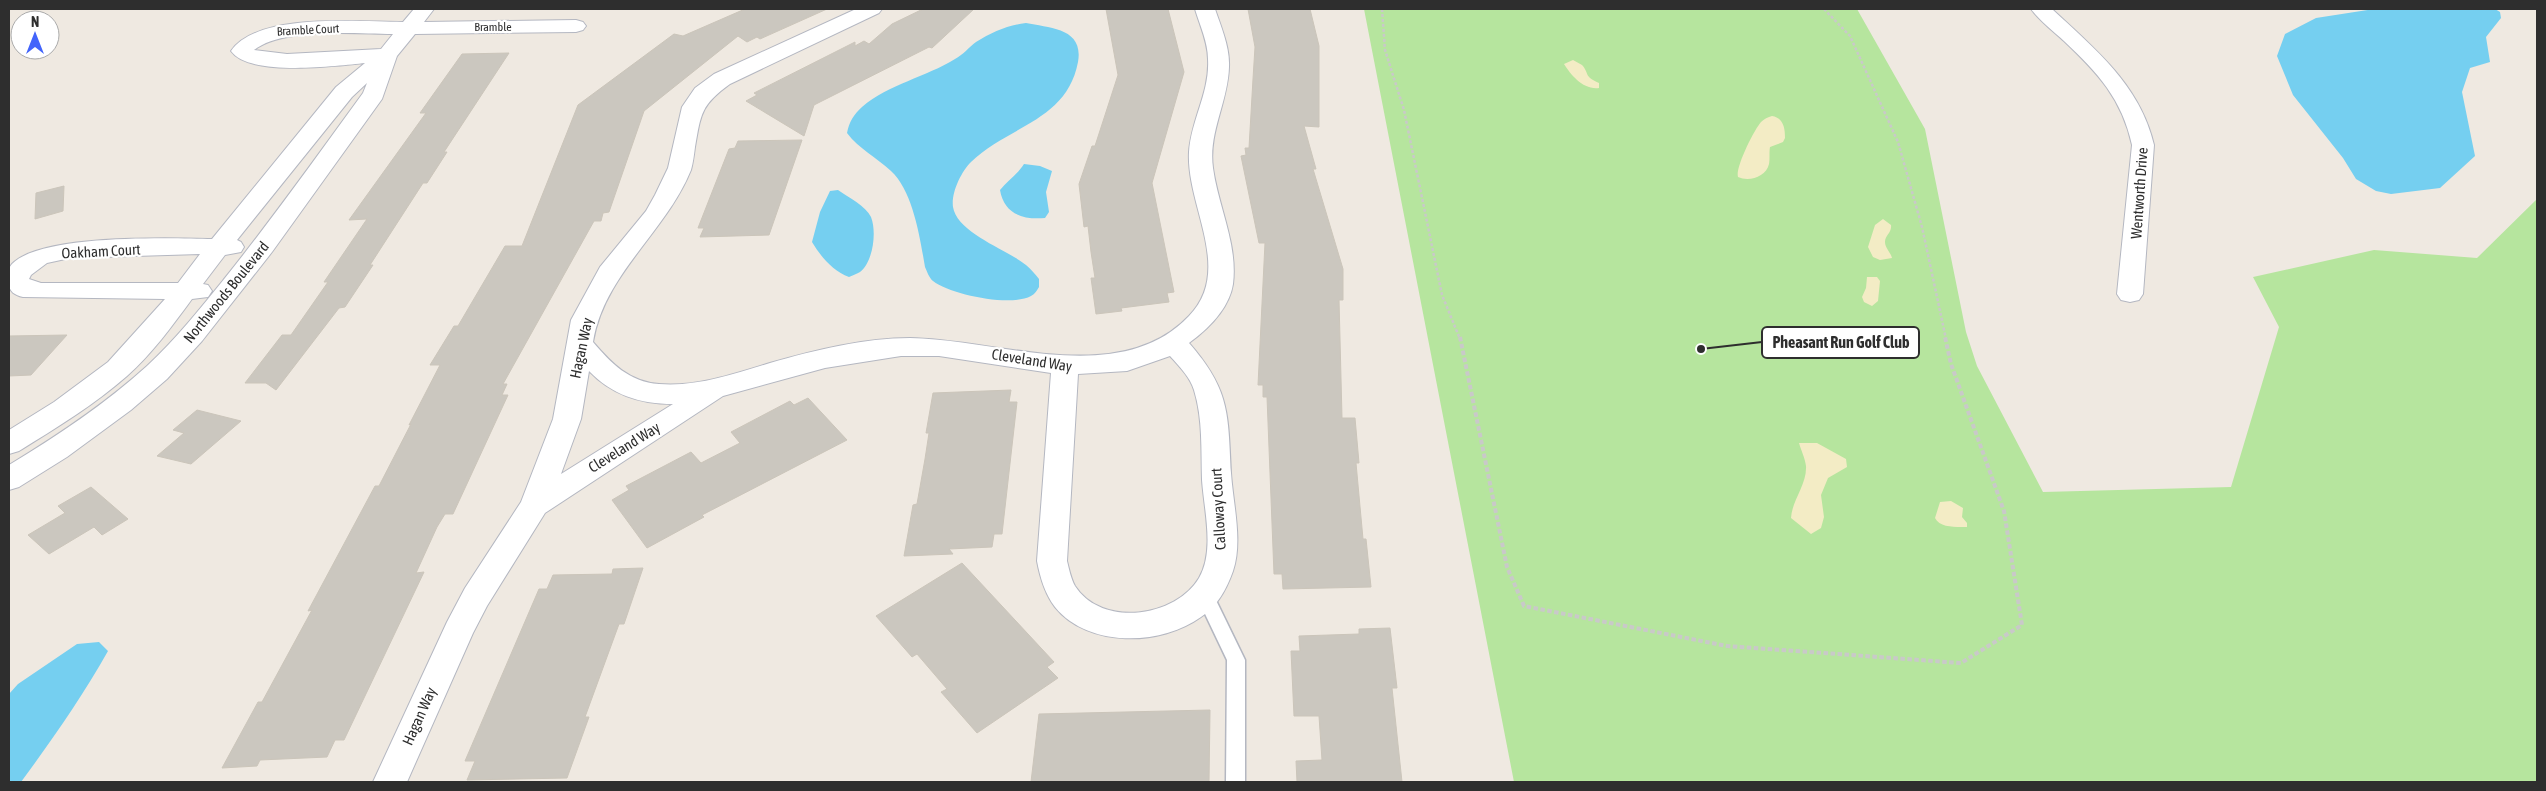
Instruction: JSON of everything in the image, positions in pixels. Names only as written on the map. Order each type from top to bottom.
[{"type":"street","name":"Northwoods Boulevard","points":[[9,444],[64,409],[118,368],[158,326],[219,246],[344,92],[387,55],[424,9]]},
{"type":"street","name":"Hagan Way","points":[[390,782],[458,631],[476,597],[535,505],[567,420],[584,320],[605,280],[656,214],[676,178],[690,115],[703,93],[732,74],[872,9]]},
{"type":"street","name":"Cleveland Way","points":[[580,343],[605,374],[624,387],[659,394],[713,391],[835,356],[901,347],[957,348],[1065,366],[1115,364],[1157,352],[1196,325],[1211,305],[1220,286],[1221,266],[1201,167],[1203,128],[1216,89],[1219,64],[1218,51],[1205,9]]},
{"type":"street","name":"Wentworth Drive","points":[[2041,9],[2114,82],[2134,112],[2142,131],[2143,145],[2130,294]]},
{"type":"street","name":"Bramble","points":[[410,28],[576,26]]},
{"type":"street","name":"Bramble Court","points":[[387,55],[268,60],[246,56],[241,51],[253,39],[270,32],[299,29],[410,28]]},
{"type":"street","name":"Northwoods Boulevard","points":[[9,479],[57,450],[121,403],[157,372],[193,334],[263,247],[374,94],[387,55]]},
{"type":"street","name":"Oakham Court","points":[[228,291],[41,291],[23,288],[16,280],[21,270],[39,256],[70,250],[219,246],[263,247]]},
{"type":"street","name":"Calloway Court","points":[[1065,366],[1052,561],[1060,588],[1067,600],[1092,617],[1109,623],[1135,626],[1171,618],[1186,610],[1205,595],[1216,576],[1222,551],[1212,414],[1208,390],[1203,379],[1173,342]]},
{"type":"street","name":"Cleveland Way","points":[[535,505],[713,391]]},
{"type":"lane","points":[[1205,595],[1236,660],[1236,782]]},
{"type":"path","points":[[1382,9],[1385,50],[1404,110],[1442,295],[1461,342],[1507,567],[1524,606],[1727,646],[1961,663],[2022,625],[2004,511],[1951,364],[1922,226],[1898,142],[1850,36],[1824,9]]},
{"type":"green space","points":[[1364,9],[1857,9],[1925,129],[1966,332],[1977,366],[2043,492],[2231,487],[2279,327],[2253,277],[2374,250],[2477,258],[2537,199],[2537,782],[1514,782]]},
{"type":"sand","points":[[1573,60],[1582,65],[1589,77],[1599,83],[1599,88],[1588,87],[1570,73],[1564,64]]},
{"type":"sand","points":[[1772,116],[1779,119],[1783,124],[1785,138],[1783,142],[1770,147],[1769,164],[1761,175],[1752,179],[1738,177],[1739,166],[1754,133],[1761,122]]},
{"type":"sand","points":[[1883,219],[1891,225],[1885,242],[1892,258],[1880,260],[1873,257],[1868,247],[1875,225]]},
{"type":"sand","points":[[1867,277],[1877,277],[1880,281],[1878,301],[1872,306],[1864,302],[1862,297],[1866,288]]},
{"type":"sand","points":[[1799,443],[1817,443],[1846,459],[1847,467],[1828,478],[1821,495],[1824,517],[1821,528],[1811,534],[1791,518],[1806,473],[1806,466]]},
{"type":"sand","points":[[1951,501],[1963,508],[1962,517],[1967,523],[1967,527],[1944,525],[1935,518],[1940,502]]},
{"type":"water","points":[[2374,9],[2495,9],[2500,12],[2501,18],[2486,37],[2490,62],[2470,68],[2462,92],[2475,156],[2440,188],[2391,194],[2376,191],[2356,179],[2343,158],[2293,95],[2277,56],[2285,34],[2316,18]]},
{"type":"water","points":[[1026,23],[1055,29],[1071,36],[1076,42],[1078,62],[1072,82],[1062,97],[1049,110],[986,150],[967,166],[957,183],[953,207],[964,225],[984,240],[1018,259],[1039,279],[1039,287],[1035,293],[1022,299],[996,300],[981,298],[953,291],[932,280],[925,267],[914,216],[905,190],[891,171],[857,144],[847,133],[854,115],[884,92],[944,65],[988,35],[1006,27]]},
{"type":"water","points":[[1024,164],[1040,166],[1052,171],[1046,192],[1049,212],[1045,218],[1029,218],[1016,214],[1010,210],[1002,198],[1000,190]]},
{"type":"water","points":[[838,190],[865,209],[873,223],[873,246],[868,261],[860,272],[849,277],[828,263],[812,242],[820,212],[830,191]]},
{"type":"water","points":[[99,642],[108,651],[77,702],[21,782],[9,782],[9,694],[18,684],[77,644]]},
{"type":"building","points":[[745,9],[827,9],[760,39],[757,37],[747,42],[738,36],[644,111],[609,212],[603,213],[601,221],[594,221],[503,384],[507,384],[502,395],[508,395],[453,514],[445,514],[437,527],[416,573],[424,572],[344,740],[335,740],[327,757],[260,760],[257,766],[222,768],[258,702],[262,702],[312,610],[308,611],[375,486],[379,486],[411,424],[409,425],[440,365],[430,365],[454,326],[458,326],[505,246],[522,246],[578,105],[674,34],[683,36]]},
{"type":"building","points":[[923,9],[974,9],[932,48],[929,47],[814,105],[804,136],[746,101],[757,95],[754,93],[855,42],[855,46],[864,41],[869,44],[892,24]]},
{"type":"building","points":[[1106,9],[1168,9],[1184,72],[1152,183],[1174,292],[1167,293],[1169,302],[1121,308],[1122,311],[1096,314],[1091,278],[1095,278],[1088,226],[1084,227],[1079,184],[1092,146],[1095,146],[1118,75]]},
{"type":"building","points":[[1248,9],[1310,9],[1319,46],[1319,127],[1304,126],[1316,169],[1313,169],[1343,269],[1343,300],[1339,300],[1342,418],[1355,418],[1359,463],[1356,463],[1363,539],[1366,539],[1371,587],[1283,589],[1282,574],[1274,574],[1267,397],[1263,397],[1263,385],[1258,385],[1265,243],[1259,243],[1241,156],[1246,155],[1245,148],[1249,148],[1255,47]]},
{"type":"building","points":[[509,53],[444,152],[447,152],[427,183],[423,183],[370,265],[373,265],[345,307],[339,308],[276,390],[266,383],[245,383],[282,335],[291,335],[328,282],[324,282],[367,219],[349,220],[426,113],[420,113],[462,54]]},
{"type":"building","points":[[802,140],[769,235],[700,237],[704,228],[698,228],[729,149],[735,148],[738,141]]},
{"type":"building","points":[[64,186],[63,211],[35,219],[36,193]]},
{"type":"building","points":[[67,335],[31,375],[9,376],[9,336]]},
{"type":"building","points":[[1011,390],[1009,402],[1017,402],[1002,534],[994,534],[992,547],[949,549],[953,554],[904,556],[913,505],[917,504],[929,433],[926,433],[933,393]]},
{"type":"building","points":[[808,398],[847,440],[702,515],[704,517],[647,548],[612,500],[629,490],[626,486],[691,452],[701,463],[740,443],[731,432],[790,401],[794,405]]},
{"type":"building","points":[[197,410],[241,421],[191,464],[157,456],[184,433],[173,430]]},
{"type":"building","points":[[91,487],[128,519],[102,535],[94,527],[49,554],[28,535],[65,513],[58,506]]},
{"type":"building","points":[[962,563],[1054,662],[1047,667],[1058,678],[977,733],[941,692],[947,689],[917,654],[912,657],[876,616]]},
{"type":"building","points":[[643,568],[624,624],[619,624],[585,717],[589,717],[567,778],[467,780],[475,761],[465,761],[539,589],[547,589],[553,575],[612,574],[613,569]]},
{"type":"building","points":[[1390,628],[1397,688],[1392,688],[1402,782],[1297,782],[1296,761],[1322,760],[1319,716],[1294,716],[1291,651],[1300,651],[1299,636],[1359,634],[1359,629]]},
{"type":"building","points":[[1210,710],[1209,782],[1031,782],[1039,714]]},
{"type":"place","name":"Pheasant Run Golf Club","points":[[1701,349]]}]
